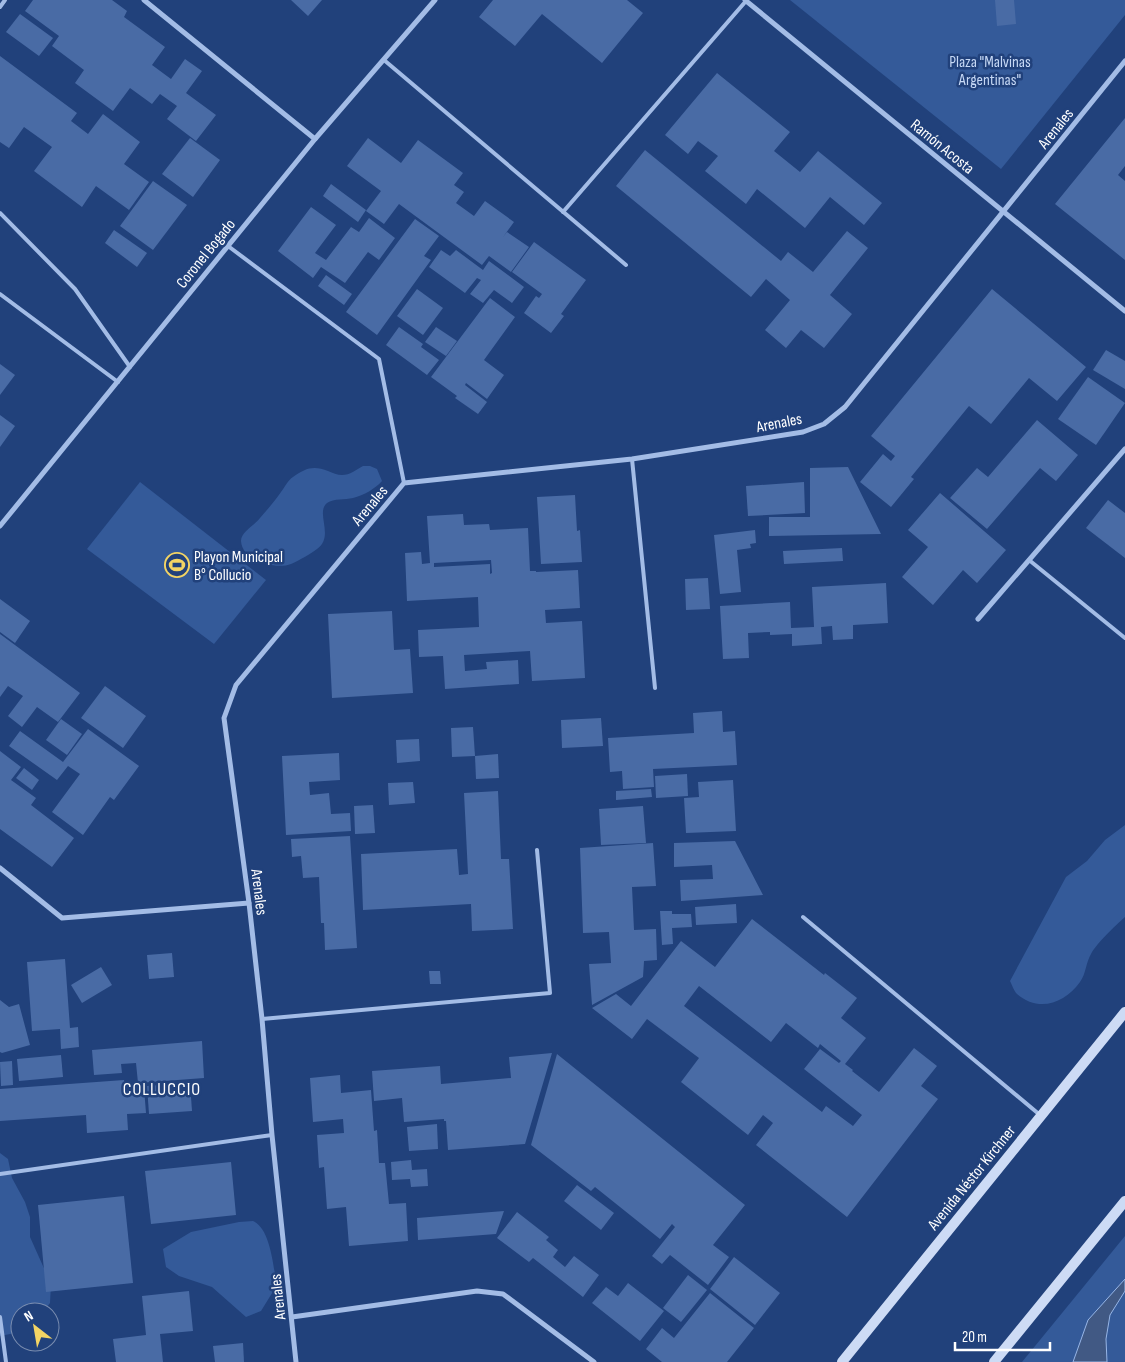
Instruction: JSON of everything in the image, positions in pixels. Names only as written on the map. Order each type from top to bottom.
[{"type":"main road","name":"Avenida Néstor Kirchner","points":[[842,1362],[1125,1012]]},
{"type":"main road","points":[[994,1362],[1125,1201]]},
{"type":"street","points":[[144,0],[315,139]]},
{"type":"street","name":"Coronel Bogado","points":[[0,526],[315,139],[435,0]]},
{"type":"street","name":"Ramón Acosta","points":[[745,0],[1125,311]]},
{"type":"street","name":"Arenales","points":[[296,1362],[262,1019],[249,903],[224,718],[236,684],[404,483],[632,459],[803,432],[824,424],[845,407],[1125,61]]},
{"type":"street","points":[[978,618],[1125,449]]},
{"type":"street","points":[[0,868],[62,918],[249,903]]},
{"type":"street","points":[[292,1316],[478,1291],[503,1294],[594,1362]]},
{"type":"lane","points":[[0,7],[5,0]]},
{"type":"lane","points":[[563,212],[745,0]]},
{"type":"lane","points":[[384,60],[626,265]]},
{"type":"lane","points":[[0,213],[75,289],[130,368]]},
{"type":"lane","points":[[228,246],[379,359],[404,483]]},
{"type":"lane","points":[[0,294],[118,382]]},
{"type":"lane","points":[[632,459],[655,688]]},
{"type":"lane","points":[[1029,560],[1125,638]]},
{"type":"lane","points":[[262,1019],[550,993],[537,850]]},
{"type":"lane","points":[[803,917],[1040,1115]]},
{"type":"lane","points":[[0,1174],[272,1135]]},
{"type":"lane","points":[[0,1317],[6,1362]]},
{"type":"green space","name":"Plaza \"Malvinas Argentinas\"","points":[[790,0],[1125,0],[1125,15],[1001,169]]},
{"type":"green space","points":[[363,466],[377,469],[382,481],[373,489],[361,495],[350,499],[333,500],[327,503],[323,513],[324,538],[322,544],[317,549],[285,566],[269,565],[253,559],[247,554],[241,541],[243,535],[258,521],[290,480],[297,474],[314,468],[323,469],[338,475],[345,475]]},
{"type":"green space","name":"Playon Municipal B° Collucio","points":[[140,482],[266,580],[214,644],[87,549]]},
{"type":"green space","points":[[1125,825],[1125,917],[1106,935],[1094,950],[1089,957],[1082,979],[1067,995],[1051,1003],[1043,1004],[1025,1000],[1016,993],[1010,981],[1066,877],[1087,861],[1105,840]]},
{"type":"green space","points":[[0,1153],[8,1159],[12,1178],[25,1202],[30,1217],[30,1237],[51,1284],[50,1302],[10,1302],[10,1334],[0,1336]]},
{"type":"green space","points":[[253,1221],[259,1225],[267,1240],[277,1285],[261,1311],[246,1317],[212,1287],[179,1276],[166,1267],[163,1249],[191,1232]]},
{"type":"green space","points":[[1125,1236],[1125,1362],[1022,1362]]},
{"type":"shaded area","points":[[1125,1279],[1125,1291],[1110,1315],[1106,1339],[1107,1362],[1073,1362],[1088,1320]]},
{"type":"building","points":[[33,0],[112,0],[127,11],[124,17],[165,47],[152,65],[171,79],[185,59],[202,71],[186,93],[216,115],[196,141],[167,119],[177,106],[160,94],[152,104],[130,88],[113,111],[75,83],[84,70],[52,46],[59,36],[25,11]]},
{"type":"building","points":[[291,0],[322,0],[308,16]]},
{"type":"building","points":[[493,0],[627,0],[643,13],[602,63],[542,14],[515,46],[479,17]]},
{"type":"building","points":[[995,0],[1014,0],[1016,24],[997,26]]},
{"type":"building","points":[[20,14],[53,38],[39,56],[6,32]]},
{"type":"building","points":[[0,56],[77,113],[71,121],[88,134],[103,114],[140,142],[124,164],[149,182],[129,210],[96,186],[82,207],[34,171],[52,147],[24,127],[9,148],[0,142]]},
{"type":"building","points":[[717,73],[790,132],[774,151],[800,172],[818,151],[882,203],[864,225],[830,197],[805,228],[757,189],[746,204],[705,171],[718,156],[698,141],[688,154],[665,135]]},
{"type":"building","points":[[1125,118],[1125,166],[1118,175],[1125,181],[1125,260],[1055,204]]},
{"type":"building","points":[[190,138],[220,160],[193,197],[162,174]]},
{"type":"building","points":[[368,138],[401,163],[418,140],[463,173],[454,185],[464,192],[456,203],[474,216],[485,201],[514,222],[503,237],[507,232],[529,247],[511,272],[489,256],[482,265],[399,204],[384,224],[366,211],[381,191],[347,166]]},
{"type":"building","points":[[645,150],[781,261],[788,252],[813,272],[847,231],[868,248],[830,295],[852,314],[824,348],[801,330],[786,348],[765,330],[790,300],[766,279],[751,297],[616,186]]},
{"type":"building","points":[[153,181],[187,205],[153,250],[120,226]]},
{"type":"building","points":[[331,184],[366,210],[358,222],[323,196]]},
{"type":"building","points":[[311,207],[336,225],[315,253],[326,260],[351,227],[359,232],[369,218],[395,238],[379,260],[368,252],[345,283],[321,267],[313,278],[278,251]]},
{"type":"building","points":[[415,219],[439,236],[424,256],[431,260],[377,335],[346,312]]},
{"type":"building","points":[[114,230],[147,253],[137,267],[105,243]]},
{"type":"building","points":[[534,242],[586,280],[561,314],[564,316],[551,333],[524,313],[536,296],[539,298],[542,294],[512,272]]},
{"type":"building","points":[[441,250],[450,256],[456,250],[483,270],[489,261],[524,287],[512,303],[494,290],[483,303],[470,294],[481,280],[477,278],[465,293],[429,267]]},
{"type":"building","points":[[326,275],[352,294],[344,305],[318,286]]},
{"type":"building","points":[[417,289],[443,308],[423,335],[397,316]]},
{"type":"building","points":[[992,289],[1086,367],[1057,401],[1029,378],[991,424],[969,406],[911,477],[914,479],[891,507],[860,482],[883,454],[891,461],[895,456],[871,436]]},
{"type":"building","points":[[490,298],[515,317],[484,360],[504,375],[487,399],[466,383],[465,385],[487,402],[478,414],[455,398],[457,396],[431,377]]},
{"type":"building","points":[[399,327],[423,344],[421,347],[439,360],[427,375],[386,345]]},
{"type":"building","points":[[436,327],[457,341],[446,356],[425,342]]},
{"type":"building","points":[[1106,350],[1125,361],[1125,389],[1093,370]]},
{"type":"building","points":[[0,364],[15,375],[0,395]]},
{"type":"building","points":[[1088,377],[1125,403],[1096,445],[1058,419]]},
{"type":"building","points":[[0,415],[15,426],[0,447]]},
{"type":"building","points":[[1037,420],[1078,455],[1056,481],[1040,468],[987,529],[950,498],[977,468],[988,477]]},
{"type":"building","points":[[848,467],[881,534],[769,536],[769,517],[810,517],[810,468]]},
{"type":"building","points":[[804,482],[805,513],[748,516],[746,486]]},
{"type":"building","points":[[940,493],[1006,550],[977,583],[963,570],[933,605],[902,577],[928,547],[908,530]]},
{"type":"building","points":[[575,495],[577,531],[580,530],[582,562],[541,564],[537,497]]},
{"type":"building","points":[[1108,500],[1125,513],[1125,558],[1086,528]]},
{"type":"building","points":[[463,514],[464,525],[489,524],[490,530],[528,528],[530,571],[578,570],[580,608],[545,610],[546,623],[582,621],[585,678],[532,681],[530,651],[464,655],[465,671],[487,669],[486,662],[518,660],[519,684],[445,689],[443,656],[419,657],[418,630],[479,627],[478,597],[407,601],[405,553],[421,552],[422,564],[430,563],[427,516]],"holes":[[[491,560],[492,573],[490,574],[490,564],[434,567],[434,563]]]},
{"type":"building","points":[[755,530],[756,543],[750,544],[751,548],[737,550],[741,592],[720,594],[714,535]]},
{"type":"building","points":[[842,548],[843,561],[784,564],[783,551]]},
{"type":"building","points":[[708,578],[710,609],[686,610],[685,579]]},
{"type":"building","points":[[886,583],[888,623],[853,625],[853,639],[833,640],[832,626],[821,627],[822,644],[792,646],[792,634],[748,633],[749,658],[723,659],[720,606],[790,602],[791,628],[814,627],[812,587]]},
{"type":"building","points":[[0,599],[30,621],[15,643],[0,632]]},
{"type":"building","points":[[392,611],[394,650],[410,649],[413,693],[332,698],[328,614]]},
{"type":"building","points":[[0,634],[80,693],[58,722],[37,707],[22,727],[8,716],[23,696],[8,686],[0,697]]},
{"type":"building","points":[[105,686],[146,716],[123,748],[81,718]]},
{"type":"building","points":[[722,711],[723,732],[735,731],[737,765],[653,769],[654,787],[623,789],[622,771],[610,772],[608,738],[694,733],[693,713]]},
{"type":"building","points":[[601,718],[603,746],[562,748],[561,720]]},
{"type":"building","points":[[61,719],[82,734],[67,755],[46,740]]},
{"type":"building","points":[[473,727],[475,756],[452,757],[451,728]]},
{"type":"building","points":[[88,729],[139,766],[114,800],[110,797],[83,835],[52,812],[80,774],[68,766],[57,780],[9,746],[20,731],[63,762]]},
{"type":"building","points":[[419,739],[420,761],[397,763],[396,740]]},
{"type":"building","points":[[0,751],[21,767],[11,780],[36,798],[31,805],[74,838],[52,867],[0,829]]},
{"type":"building","points":[[339,753],[340,780],[309,782],[310,795],[329,793],[331,814],[350,813],[351,831],[286,835],[282,756]]},
{"type":"building","points":[[498,754],[499,778],[476,779],[475,756]]},
{"type":"building","points":[[24,768],[39,780],[32,790],[16,778]]},
{"type":"building","points":[[687,774],[688,796],[656,798],[655,776]]},
{"type":"building","points":[[733,780],[736,831],[686,833],[684,798],[699,797],[698,782]]},
{"type":"building","points":[[413,782],[415,803],[389,805],[388,783]]},
{"type":"building","points":[[651,789],[652,797],[616,800],[616,791]]},
{"type":"building","points":[[498,791],[501,859],[509,859],[513,929],[472,931],[471,904],[363,910],[361,854],[457,849],[459,875],[468,874],[464,793]]},
{"type":"building","points":[[373,805],[375,833],[355,834],[354,806]]},
{"type":"building","points":[[643,806],[646,843],[601,845],[599,809]]},
{"type":"building","points":[[350,836],[357,948],[325,950],[324,923],[321,923],[319,877],[303,878],[301,856],[292,857],[291,839]]},
{"type":"building","points":[[735,841],[763,895],[681,901],[680,880],[713,879],[712,865],[674,867],[674,843]]},
{"type":"building","points":[[653,843],[656,886],[632,887],[634,930],[656,929],[657,960],[644,961],[643,977],[592,1005],[589,964],[611,963],[609,932],[583,933],[580,848]]},
{"type":"building","points":[[736,904],[737,923],[696,925],[695,907]]},
{"type":"building","points":[[660,911],[672,911],[672,914],[691,914],[692,927],[672,928],[673,944],[662,945]]},
{"type":"building","points":[[752,919],[857,998],[841,1018],[866,1038],[845,1064],[852,1071],[879,1092],[914,1048],[937,1066],[921,1086],[938,1099],[847,1217],[756,1145],[773,1123],[763,1115],[748,1135],[681,1082],[699,1058],[647,1019],[632,1039],[592,1008],[616,994],[631,1006],[681,941],[715,967]],"holes":[[[699,986],[771,1042],[786,1023],[818,1048],[820,1044],[841,1061],[839,1063],[820,1049],[804,1069],[862,1115],[853,1126],[826,1106],[822,1112],[684,1006]]]},
{"type":"building","points":[[172,953],[174,977],[149,979],[147,955]]},
{"type":"building","points":[[65,959],[70,1028],[78,1027],[79,1047],[61,1049],[60,1029],[32,1031],[27,962]]},
{"type":"building","points":[[101,967],[112,985],[82,1003],[71,985]]},
{"type":"building","points":[[429,971],[440,971],[441,984],[430,984]]},
{"type":"building","points":[[0,1000],[9,1007],[19,1004],[30,1045],[0,1052]]},
{"type":"building","points":[[202,1041],[204,1078],[138,1083],[136,1063],[121,1064],[122,1073],[94,1075],[92,1050]]},
{"type":"building","points":[[552,1053],[525,1144],[448,1150],[446,1121],[444,1119],[404,1122],[402,1098],[374,1101],[372,1071],[440,1066],[441,1084],[511,1078],[509,1057]]},
{"type":"building","points":[[557,1054],[745,1205],[713,1245],[729,1257],[708,1285],[670,1255],[662,1264],[652,1256],[675,1227],[672,1224],[660,1239],[595,1187],[591,1191],[531,1145]]},
{"type":"building","points":[[61,1055],[63,1077],[19,1081],[17,1059]]},
{"type":"building","points":[[12,1061],[13,1085],[1,1086],[0,1062]]},
{"type":"building","points":[[340,1075],[341,1093],[371,1090],[374,1131],[377,1130],[379,1163],[385,1163],[389,1204],[406,1203],[408,1241],[349,1246],[346,1207],[327,1209],[324,1167],[319,1168],[317,1135],[344,1133],[343,1119],[313,1122],[310,1078]]},
{"type":"building","points":[[124,1080],[125,1089],[144,1088],[146,1113],[127,1114],[128,1130],[87,1133],[86,1115],[0,1121],[0,1089]]},
{"type":"building","points":[[190,1083],[192,1111],[149,1114],[147,1086]]},
{"type":"building","points":[[437,1124],[438,1149],[409,1151],[407,1127]]},
{"type":"building","points":[[411,1160],[412,1170],[427,1169],[428,1186],[411,1187],[410,1179],[392,1180],[391,1162]]},
{"type":"building","points":[[231,1162],[236,1215],[151,1224],[145,1171]]},
{"type":"building","points":[[577,1185],[614,1213],[601,1230],[564,1201]]},
{"type":"building","points":[[124,1196],[133,1283],[46,1292],[38,1205]]},
{"type":"building","points":[[504,1211],[496,1234],[418,1240],[417,1218]]},
{"type":"building","points":[[517,1212],[549,1237],[546,1240],[558,1250],[553,1257],[565,1267],[574,1256],[599,1275],[583,1297],[533,1258],[529,1262],[497,1238]]},
{"type":"building","points":[[734,1257],[780,1293],[755,1325],[710,1289]]},
{"type":"building","points":[[688,1275],[707,1290],[681,1322],[663,1308]]},
{"type":"building","points":[[628,1283],[664,1311],[640,1341],[592,1303],[606,1287],[618,1296]]},
{"type":"building","points":[[189,1291],[193,1331],[160,1334],[163,1362],[116,1362],[113,1339],[146,1335],[142,1296]]},
{"type":"building","points":[[710,1293],[754,1328],[727,1362],[662,1362],[646,1349],[662,1328],[674,1338]]},
{"type":"building","points":[[243,1343],[244,1362],[215,1362],[213,1346]]},
{"type":"place","name":"Playon Municipal B° Collucio","points":[[177,565]]},
{"type":"district","name":"COLLUCCIO","points":[[162,1089]]}]
